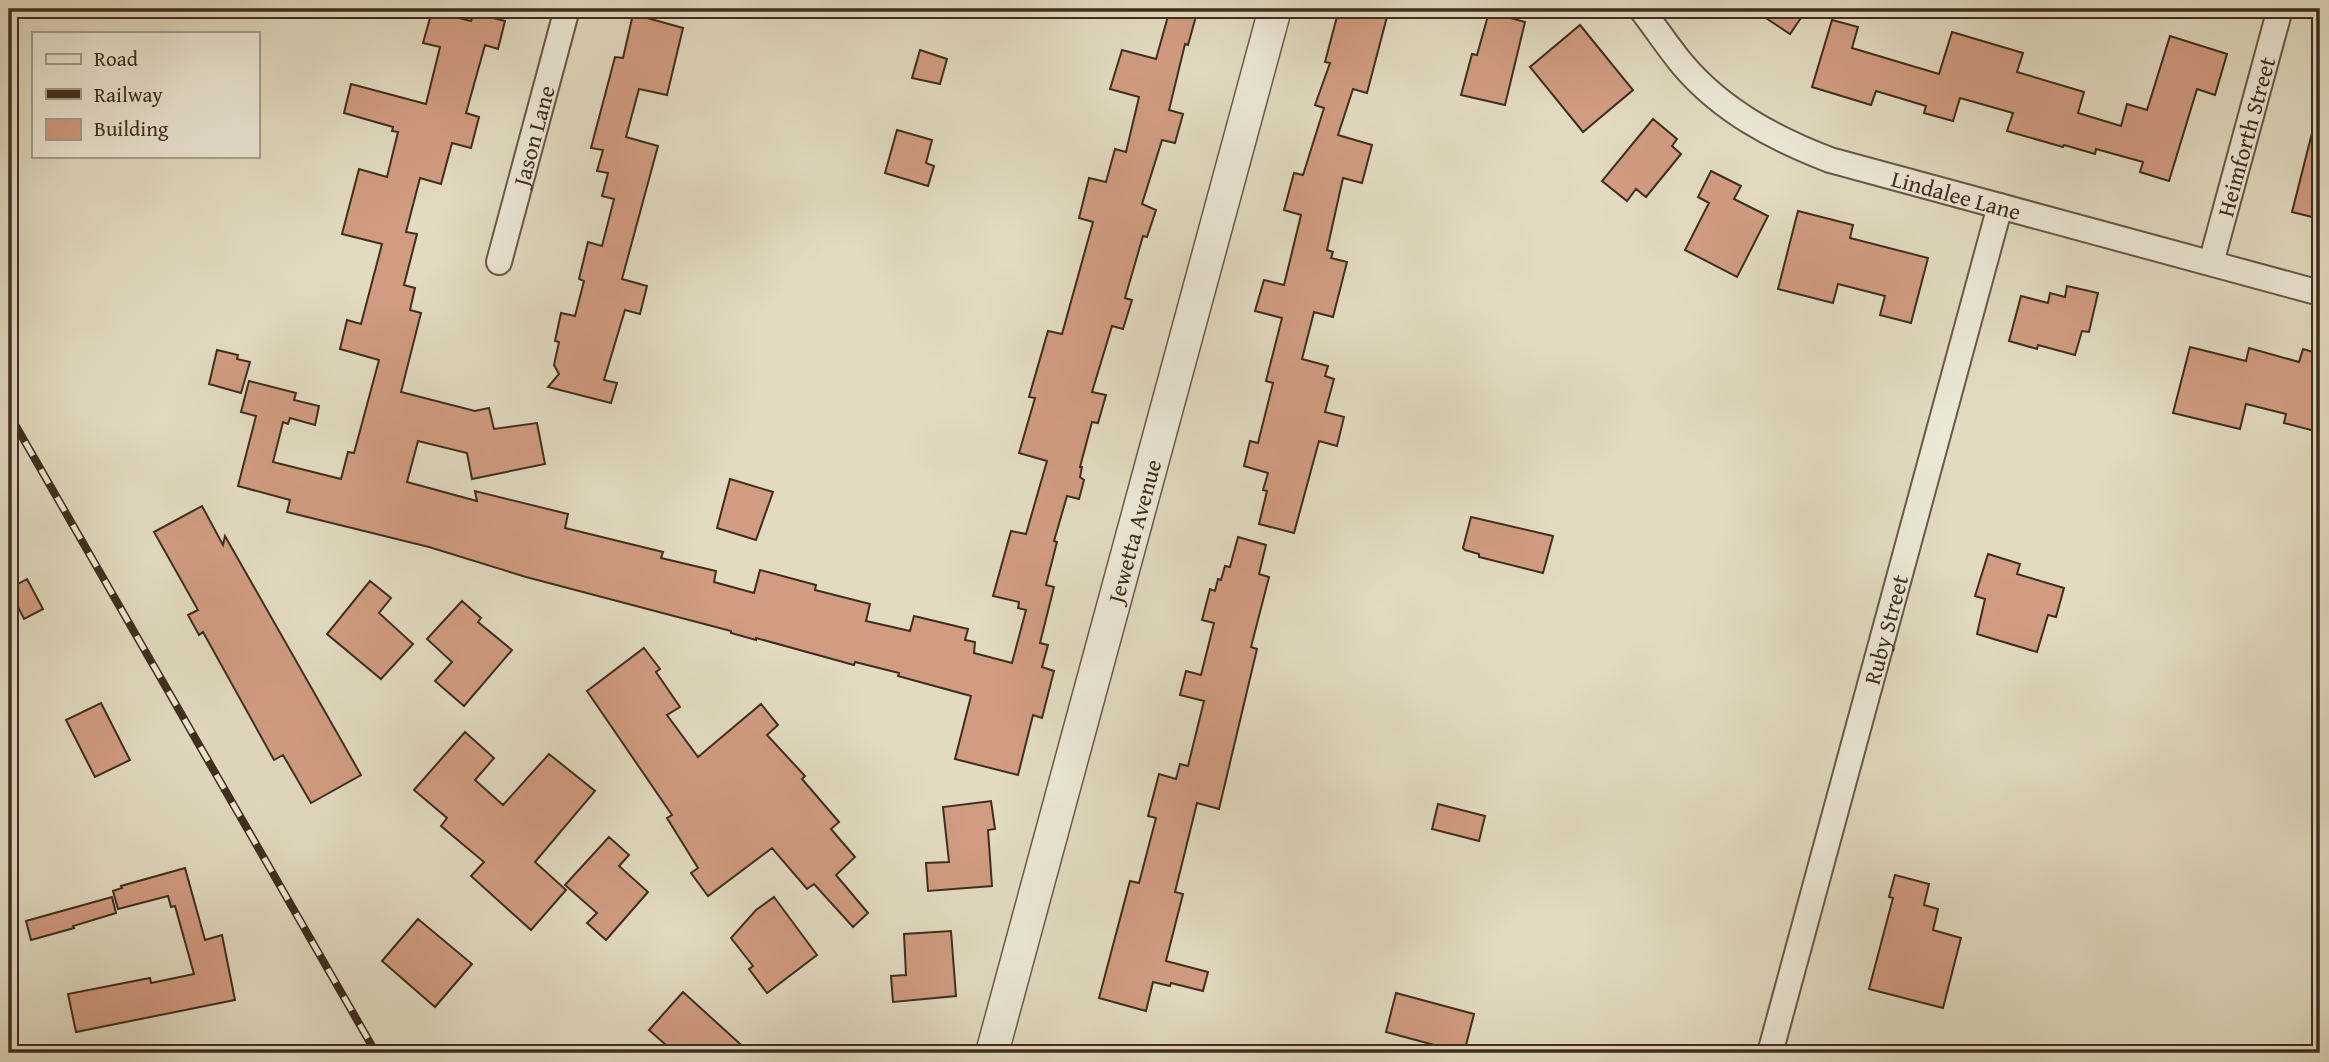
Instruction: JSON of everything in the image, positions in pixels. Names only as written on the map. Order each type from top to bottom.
[{"type":"street","name":"Jason Lane","points":[[499,262],[567,9]]},
{"type":"street","name":"Jewetta Avenue","points":[[992,1053],[1275,9]]},
{"type":"street","name":"Lindalee Lane","points":[[1641,9],[1684,65],[1714,96],[1759,128],[1791,145],[1830,160],[2320,293]]},
{"type":"street","name":"Heimforth Street","points":[[2211,263],[2280,9]]},
{"type":"street","name":"Ruby Street","points":[[1770,1053],[2000,206]]},
{"type":"building","points":[[1170,9],[1198,9],[1188,45],[1185,44],[1169,110],[1183,114],[1175,143],[1162,140],[1142,204],[1156,210],[1147,237],[1143,236],[1125,298],[1132,300],[1123,329],[1112,326],[1092,392],[1106,395],[1098,423],[1092,422],[1080,467],[1080,477],[1084,480],[1079,499],[1067,496],[1054,541],[1057,542],[1046,585],[1054,587],[1040,643],[1048,645],[1042,667],[1054,671],[1042,718],[1033,715],[1018,775],[955,759],[971,696],[898,676],[899,673],[855,662],[854,665],[756,640],[526,577],[429,547],[287,512],[290,500],[238,486],[256,416],[241,412],[249,381],[296,393],[294,400],[319,406],[315,425],[290,418],[288,424],[283,422],[273,462],[341,479],[348,452],[354,453],[379,360],[340,349],[347,320],[361,324],[382,244],[342,234],[359,169],[387,177],[398,132],[392,131],[393,127],[344,113],[351,84],[426,104],[440,47],[423,43],[432,11],[471,21],[474,13],[505,21],[498,49],[485,45],[466,113],[479,117],[471,148],[452,143],[441,184],[420,178],[406,232],[417,234],[404,285],[415,288],[410,310],[421,313],[401,392],[475,411],[489,408],[494,429],[537,423],[545,464],[472,479],[467,453],[418,441],[407,482],[477,501],[475,491],[568,514],[565,528],[663,552],[661,558],[716,571],[714,582],[754,593],[760,570],[816,585],[815,590],[870,604],[866,621],[910,631],[914,616],[968,629],[965,640],[975,642],[974,653],[1012,663],[1026,610],[1018,608],[1019,602],[993,596],[1011,531],[1026,534],[1047,461],[1019,453],[1035,398],[1029,397],[1048,331],[1062,334],[1093,222],[1079,218],[1089,178],[1106,182],[1115,149],[1126,152],[1139,97],[1110,89],[1122,50],[1156,59]]},
{"type":"building","points":[[1339,9],[1389,9],[1367,93],[1353,89],[1338,135],[1372,145],[1362,183],[1343,178],[1327,250],[1333,252],[1331,258],[1347,262],[1333,317],[1314,312],[1302,359],[1328,366],[1325,376],[1334,379],[1325,412],[1344,417],[1337,446],[1319,441],[1294,533],[1259,524],[1267,491],[1263,490],[1268,473],[1244,466],[1250,441],[1258,443],[1273,383],[1266,381],[1282,318],[1255,311],[1264,280],[1284,285],[1301,215],[1284,210],[1294,173],[1303,175],[1324,108],[1315,105],[1330,63],[1325,62]]},
{"type":"building","points":[[1752,9],[1807,9],[1790,34]]},
{"type":"building","points":[[1489,12],[1525,22],[1505,105],[1461,95],[1472,54],[1477,55]]},
{"type":"building","points":[[633,14],[683,28],[667,95],[639,89],[626,137],[658,146],[622,279],[647,286],[640,314],[625,310],[604,380],[617,383],[611,403],[548,387],[559,374],[554,365],[559,342],[555,341],[561,313],[575,316],[584,281],[579,279],[588,242],[602,246],[614,199],[602,196],[608,173],[597,171],[603,150],[591,148],[615,57],[623,58]]},
{"type":"building","points":[[1832,20],[1858,27],[1852,48],[1939,74],[1952,32],[2023,53],[2017,72],[2084,92],[2078,113],[2121,126],[2127,104],[2147,110],[2170,36],[2227,54],[2215,95],[2197,89],[2169,181],[2140,172],[2143,162],[2096,149],[2095,154],[2064,145],[2063,147],[2007,131],[2013,113],[1960,98],[1953,121],[1924,113],[1926,106],[1876,91],[1871,105],[1812,87]]},
{"type":"building","points":[[1580,25],[1633,90],[1583,132],[1530,67]]},
{"type":"building","points":[[920,50],[947,59],[940,84],[912,78]]},
{"type":"building","points":[[1653,119],[1677,139],[1672,146],[1681,154],[1646,197],[1636,189],[1627,201],[1602,181]]},
{"type":"building","points":[[2313,129],[2320,130],[2320,219],[2292,212]]},
{"type":"building","points":[[897,130],[932,140],[926,163],[934,166],[928,186],[885,173]]},
{"type":"building","points":[[1711,171],[1741,186],[1734,199],[1768,216],[1737,277],[1685,250],[1709,203],[1698,197]]},
{"type":"building","points":[[1798,211],[1853,225],[1850,238],[1928,258],[1911,323],[1880,315],[1885,296],[1838,284],[1833,303],[1778,289]]},
{"type":"building","points":[[2067,286],[2098,293],[2089,332],[2082,331],[2075,355],[2038,345],[2037,349],[2009,341],[2021,296],[2048,303],[2050,293],[2065,297]]},
{"type":"building","points":[[2190,347],[2246,361],[2249,348],[2299,362],[2303,349],[2320,354],[2320,423],[2317,422],[2315,431],[2284,423],[2286,414],[2246,404],[2240,429],[2173,413]]},
{"type":"building","points":[[217,350],[238,355],[237,359],[250,362],[241,393],[209,384]]},
{"type":"building","points":[[730,479],[773,492],[756,540],[717,528]]},
{"type":"building","points":[[202,506],[223,545],[225,536],[361,775],[311,803],[283,755],[274,760],[203,632],[199,635],[188,615],[198,610],[154,532]]},
{"type":"building","points":[[1471,517],[1553,536],[1543,573],[1479,557],[1479,554],[1465,550],[1463,548]]},
{"type":"building","points":[[1238,537],[1266,545],[1259,574],[1269,577],[1251,647],[1257,649],[1219,809],[1197,803],[1175,892],[1183,894],[1166,961],[1208,972],[1203,991],[1171,983],[1170,986],[1153,982],[1146,1011],[1099,998],[1130,881],[1139,883],[1156,818],[1148,816],[1159,774],[1176,779],[1180,764],[1188,766],[1204,701],[1180,695],[1186,671],[1201,675],[1214,623],[1202,620],[1210,589],[1215,591],[1225,566],[1230,567]]},
{"type":"building","points":[[1988,554],[2020,564],[2017,574],[2064,588],[2056,617],[2048,615],[2037,652],[1977,634],[1985,599],[1975,596]]},
{"type":"building","points":[[27,579],[43,609],[24,619],[9,589]]},
{"type":"building","points":[[370,581],[391,598],[379,613],[413,644],[381,679],[327,634]]},
{"type":"building","points":[[462,601],[481,618],[478,622],[512,650],[464,706],[435,681],[452,662],[427,639]]},
{"type":"building","points":[[644,648],[660,669],[656,672],[680,707],[667,715],[698,757],[761,704],[778,725],[767,735],[805,776],[802,779],[839,822],[831,829],[855,857],[836,875],[868,913],[853,927],[814,884],[807,889],[772,848],[708,896],[691,873],[698,868],[667,818],[672,815],[587,691]]},
{"type":"building","points":[[101,703],[130,760],[95,777],[66,720]]},
{"type":"building","points":[[465,732],[494,758],[475,780],[503,805],[549,754],[595,791],[535,862],[566,890],[531,930],[471,876],[484,862],[441,826],[447,818],[414,790]]},
{"type":"building","points":[[991,801],[995,829],[988,830],[992,886],[928,891],[926,863],[949,862],[943,807]]},
{"type":"building","points":[[1438,804],[1485,816],[1479,841],[1432,829]]},
{"type":"building","points":[[609,837],[629,855],[619,866],[648,892],[606,940],[587,923],[597,913],[565,885]]},
{"type":"building","points":[[185,868],[205,940],[222,935],[235,1000],[76,1032],[68,994],[150,978],[151,983],[194,974],[175,906],[171,907],[168,896],[118,909],[113,891],[122,888],[121,886]]},
{"type":"building","points":[[1895,875],[1929,884],[1924,905],[1938,909],[1933,930],[1961,938],[1943,1008],[1869,989],[1893,898],[1889,897]]},
{"type":"building","points":[[112,897],[116,913],[31,940],[26,921]]},
{"type":"building","points":[[774,897],[817,955],[767,993],[749,969],[753,966],[731,938],[756,910]]},
{"type":"building","points":[[418,919],[472,964],[435,1007],[382,961]]},
{"type":"building","points":[[951,931],[956,996],[893,1002],[891,976],[906,975],[904,934]]},
{"type":"building","points":[[683,992],[750,1053],[675,1053],[649,1030]]},
{"type":"building","points":[[1396,993],[1474,1014],[1464,1053],[1386,1032]]},
{"type":"railway","points":[[9,414],[376,1053]]}]
